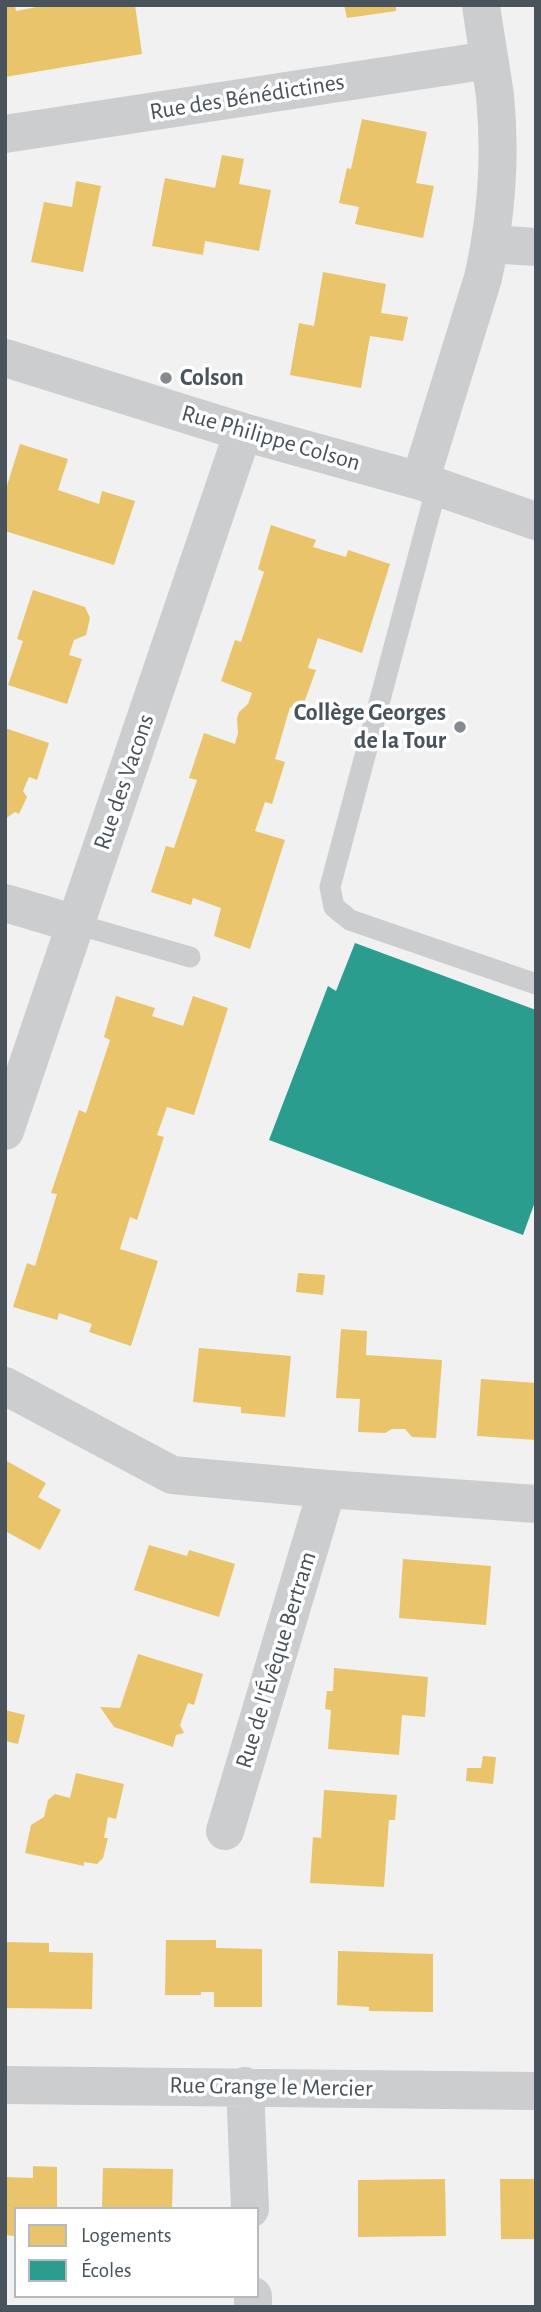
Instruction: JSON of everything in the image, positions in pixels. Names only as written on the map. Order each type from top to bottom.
[{"type":"street","points":[[428,483],[491,244],[497,158],[495,96],[481,5]]},
{"type":"street","name":"Rue des Bénédictines","points":[[5,134],[489,60]]},
{"type":"street","points":[[491,244],[536,247]]},
{"type":"street","name":"Rue Philippe Colson","points":[[5,358],[243,432],[428,483],[536,521]]},
{"type":"street","name":"Rue des Vacons","points":[[5,1131],[243,432]]},
{"type":"street","points":[[5,903],[76,924]]},
{"type":"street","points":[[5,1386],[172,1475],[536,1504]]},
{"type":"street","name":"Rue de l'Évêque Bertram","points":[[225,1831],[327,1489]]},
{"type":"street","name":"Rue Grange le Mercier","points":[[5,2085],[536,2091]]},
{"type":"street","points":[[245,2086],[250,2207]]},
{"type":"lane","points":[[428,483],[330,887],[334,907],[350,920],[536,984]]},
{"type":"lane","points":[[76,924],[190,957]]},
{"type":"building: Logements","points":[[5,5],[15,5],[16,11],[47,5],[135,5],[142,54],[5,77]]},
{"type":"building: Logements","points":[[344,5],[396,5],[396,11],[347,18]]},
{"type":"building: Logements","points":[[362,119],[427,132],[416,183],[434,186],[423,238],[355,224],[359,207],[339,203],[347,168],[351,169]]},
{"type":"building: Logements","points":[[222,155],[244,159],[239,184],[271,190],[259,251],[205,241],[203,255],[152,246],[165,178],[215,188]]},
{"type":"building: Logements","points":[[76,181],[101,186],[83,272],[31,262],[44,202],[72,207]]},
{"type":"building: Logements","points":[[323,272],[386,284],[381,313],[408,317],[403,341],[370,336],[361,388],[290,375],[299,323],[314,326]]},
{"type":"building: Logements","points":[[20,444],[68,459],[58,490],[99,504],[102,491],[135,501],[114,565],[5,531],[5,492]]},
{"type":"building: Logements","points":[[271,525],[316,540],[313,547],[346,557],[348,550],[390,564],[362,653],[318,638],[308,668],[316,670],[301,711],[290,707],[275,759],[285,762],[272,804],[265,802],[255,831],[285,840],[250,949],[214,936],[221,908],[193,898],[191,905],[151,892],[166,846],[174,848],[197,780],[189,778],[204,733],[235,744],[239,712],[248,704],[252,693],[221,681],[235,640],[241,642],[264,572],[258,569]]},
{"type":"building: Logements","points":[[33,590],[85,607],[90,618],[86,635],[74,640],[69,655],[82,659],[67,704],[8,685],[23,641],[17,639]]},
{"type":"building: Logements","points":[[5,728],[49,743],[37,780],[29,777],[23,791],[27,797],[19,814],[15,812],[5,819]]},
{"type":"building: Logements","points":[[116,996],[155,1008],[152,1016],[183,1026],[193,996],[228,1008],[194,1115],[167,1107],[157,1135],[164,1137],[137,1220],[130,1217],[120,1249],[158,1261],[131,1346],[89,1332],[92,1324],[59,1313],[57,1320],[13,1307],[27,1263],[35,1266],[57,1194],[51,1193],[79,1110],[86,1113],[110,1040],[104,1037]]},
{"type":"building: Logements","points":[[298,1273],[325,1275],[323,1295],[296,1292]]},
{"type":"building: Logements","points":[[341,1329],[367,1331],[366,1355],[442,1360],[436,1438],[412,1437],[405,1429],[392,1429],[385,1433],[358,1432],[360,1399],[336,1398]]},
{"type":"building: Logements","points":[[199,1348],[291,1356],[285,1417],[241,1413],[241,1407],[193,1402]]},
{"type":"building: Logements","points":[[481,1379],[536,1383],[536,1440],[477,1436]]},
{"type":"building: Logements","points":[[5,1460],[46,1483],[38,1497],[61,1510],[40,1550],[5,1531]]},
{"type":"building: Logements","points":[[149,1545],[187,1556],[189,1550],[235,1564],[219,1617],[134,1590]]},
{"type":"building: Logements","points":[[403,1559],[491,1566],[486,1625],[399,1618]]},
{"type":"building: Logements","points":[[138,1654],[203,1674],[194,1705],[188,1703],[180,1725],[184,1733],[176,1735],[173,1747],[114,1727],[100,1707],[120,1708]]},
{"type":"building: Logements","points":[[334,1668],[428,1677],[425,1717],[402,1715],[399,1755],[328,1749],[331,1710],[325,1709],[327,1691],[333,1691]]},
{"type":"building: Logements","points":[[5,1710],[25,1715],[18,1744],[5,1741]]},
{"type":"building: Logements","points":[[483,1756],[496,1757],[493,1784],[466,1781],[467,1768],[481,1768]]},
{"type":"building: Logements","points":[[76,1773],[124,1784],[116,1819],[108,1817],[104,1838],[108,1838],[103,1858],[97,1864],[84,1862],[84,1866],[25,1853],[31,1825],[44,1817],[48,1800],[55,1794],[70,1798]]},
{"type":"building: Logements","points":[[324,1790],[397,1795],[395,1820],[389,1820],[384,1887],[310,1883],[313,1837],[321,1838]]},
{"type":"building: Logements","points":[[166,1940],[216,1940],[216,1948],[262,1949],[262,2007],[214,2007],[214,1992],[201,1992],[201,1995],[165,1995]]},
{"type":"building: Logements","points":[[5,1942],[49,1943],[49,1952],[93,1953],[92,2009],[5,2008]]},
{"type":"building: Logements","points":[[338,1951],[433,1954],[433,2012],[369,2011],[369,2007],[337,2005]]},
{"type":"building: Logements","points":[[33,2166],[57,2167],[57,2207],[14,2207],[14,2236],[5,2235],[5,2177],[33,2178]]},
{"type":"building: Logements","points":[[103,2168],[173,2169],[172,2207],[102,2207]]},
{"type":"building: Logements","points":[[445,2179],[446,2236],[358,2237],[358,2180]]},
{"type":"building: Logements","points":[[500,2179],[536,2179],[536,2239],[501,2239]]},
{"type":"building: Écoles","points":[[355,943],[536,1010],[536,1199],[523,1235],[269,1140],[328,986],[336,991]]},
{"type":"place","name":"Colson","points":[[166,378]]},
{"type":"place","name":"Collège Georges de la Tour","points":[[460,727]]}]
